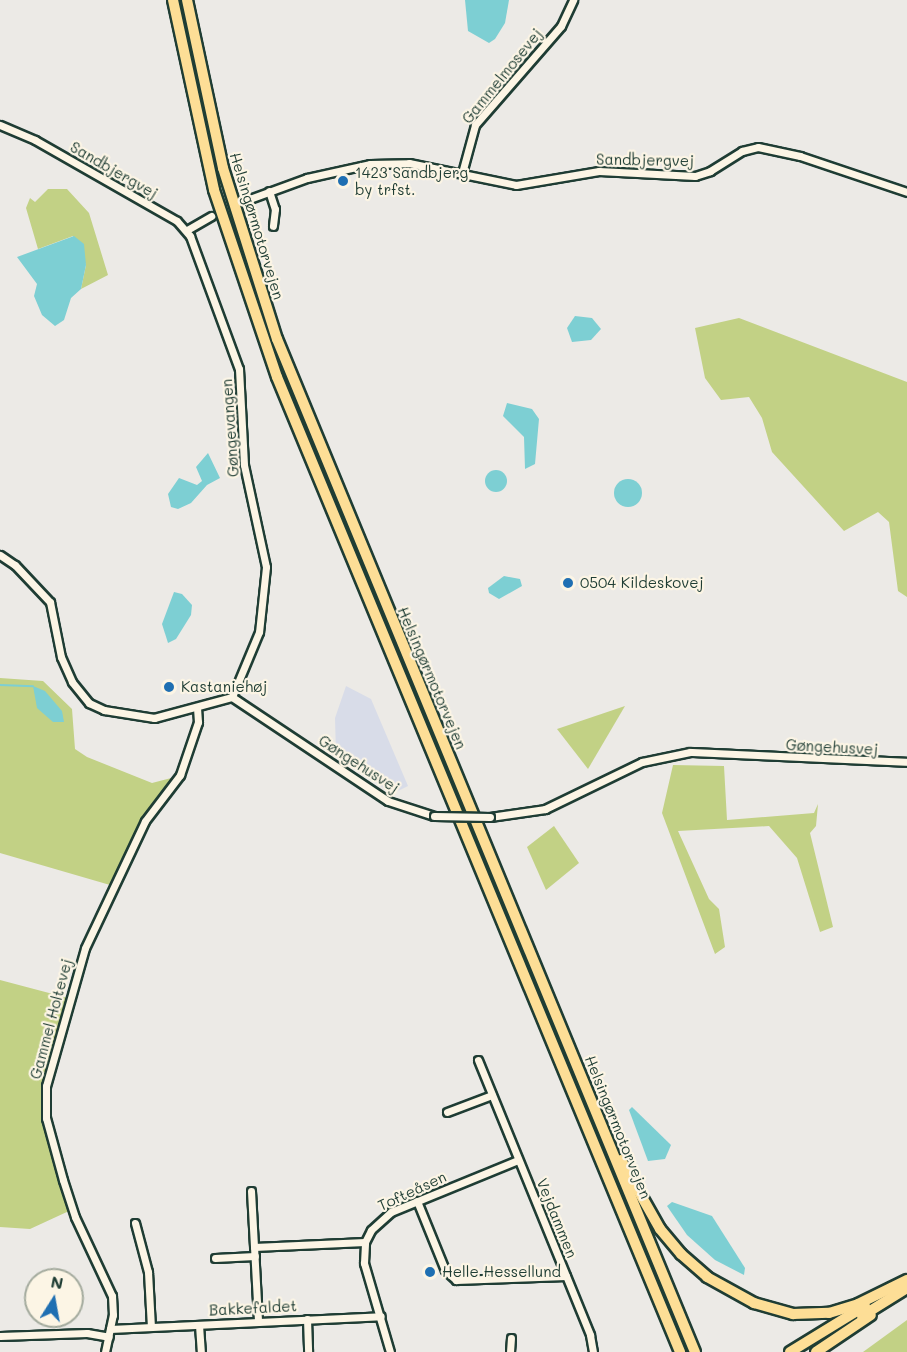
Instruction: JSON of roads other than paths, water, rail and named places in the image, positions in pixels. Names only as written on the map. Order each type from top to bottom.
[{"type":"highway","points":[[166,0],[185,62]]},
{"type":"highway","name":"Helsingørmotorvejen","points":[[173,0],[185,62],[223,223],[277,377],[680,1352]]},
{"type":"highway","name":"Helsingørmotorvejen","points":[[187,0],[223,168],[277,339],[695,1352]]},
{"type":"highway","points":[[603,1125],[660,1229],[707,1277],[754,1303],[793,1314],[829,1313],[906,1285]]},
{"type":"highway","points":[[790,1352],[906,1285]]},
{"type":"highway","points":[[803,1352],[906,1285]]},
{"type":"highway","points":[[816,1352],[906,1285]]},
{"type":"street","name":"Gammelmosevej","points":[[462,173],[476,125],[561,26],[573,0]]},
{"type":"street","name":"Sandbjergvej","points":[[0,125],[35,140],[187,230]]},
{"type":"street","name":"Sandbjergvej","points":[[244,201],[307,178],[382,162],[409,163],[516,185],[599,171],[695,176],[710,171],[742,151],[758,147],[800,156],[907,192]]},
{"type":"street","points":[[269,191],[275,209],[273,226]]},
{"type":"street","points":[[187,230],[210,216]]},
{"type":"street","name":"Gøngevangen","points":[[187,230],[239,369],[244,465],[266,567],[260,632],[232,697]]},
{"type":"street","points":[[0,555],[15,565],[50,602],[62,657],[84,700],[104,710],[141,717],[197,708],[232,697]]},
{"type":"street","name":"Gøngehusvej","points":[[232,697],[388,801],[434,816],[490,817],[545,809],[642,762],[690,752],[907,762]]},
{"type":"street","name":"Gammel Holtevej","points":[[105,1352],[110,1333],[112,1296],[75,1217],[63,1180],[46,1118],[46,1086],[85,948],[145,821],[180,775],[198,723],[197,708]]},
{"type":"street","name":"Vejdammen","points":[[478,1060],[566,1276],[593,1352]]},
{"type":"street","points":[[447,1112],[492,1095]]},
{"type":"street","name":"Tofteåsen","points":[[365,1242],[379,1220],[417,1201],[519,1160]]},
{"type":"street","points":[[251,1191],[258,1322]]},
{"type":"street","points":[[417,1201],[445,1270],[456,1280],[566,1276]]},
{"type":"street","points":[[135,1223],[148,1272],[151,1327]]},
{"type":"street","points":[[254,1247],[365,1242],[364,1263],[390,1352]]},
{"type":"street","points":[[215,1258],[255,1256]]},
{"type":"street","name":"Bakkefaldet","points":[[0,1336],[110,1333],[151,1327],[381,1316]]},
{"type":"street","name":"Bakkefaldet","points":[[307,1319],[308,1352]]},
{"type":"street","name":"Bakkefaldet","points":[[199,1325],[201,1352]]},
{"type":"street","points":[[510,1352],[512,1338]]},
{"type":"water","points":[[465,0],[509,0],[505,23],[495,39],[489,43],[468,31]]},
{"type":"water","points":[[74,236],[84,244],[86,265],[81,289],[71,298],[64,320],[55,326],[42,315],[34,296],[37,284],[17,257]]},
{"type":"water","points":[[575,316],[592,318],[601,329],[591,340],[572,342],[567,328]]},
{"type":"water","points":[[507,403],[532,409],[539,419],[535,464],[525,469],[524,437],[503,416]]},
{"type":"water","points":[[208,453],[220,478],[207,485],[191,503],[178,509],[171,507],[168,494],[179,478],[197,485],[202,481],[196,467]]},
{"type":"water","points":[[496,470],[504,473],[507,481],[504,489],[496,492],[488,489],[485,481],[488,473]]},
{"type":"water","points":[[628,479],[638,483],[642,493],[638,503],[628,507],[618,503],[614,493],[618,483]]},
{"type":"water","points":[[504,576],[520,579],[522,586],[499,599],[489,593],[488,588]]},
{"type":"water","points":[[174,592],[182,594],[192,605],[191,615],[176,639],[168,643],[162,624]]},
{"type":"water","points":[[33,686],[45,691],[62,711],[64,722],[53,722],[37,708]]},
{"type":"water","points":[[632,1107],[671,1145],[665,1159],[648,1161],[629,1110]]},
{"type":"water","points":[[672,1202],[712,1216],[745,1268],[744,1275],[715,1260],[687,1235],[667,1206]]},
{"type":"waterway","points":[[0,685],[33,686]]},
{"type":"tunnel","points":[[211,216],[244,201]]},
{"type":"place","name":"1423 Sandbjerg by trfst.","points":[[343,181]]},
{"type":"place","name":"0504 Kildeskovej","points":[[568,583]]},
{"type":"place","name":"Kastaniehøj","points":[[169,687]]},
{"type":"place","name":"Helle Hessellund","points":[[430,1272]]}]
